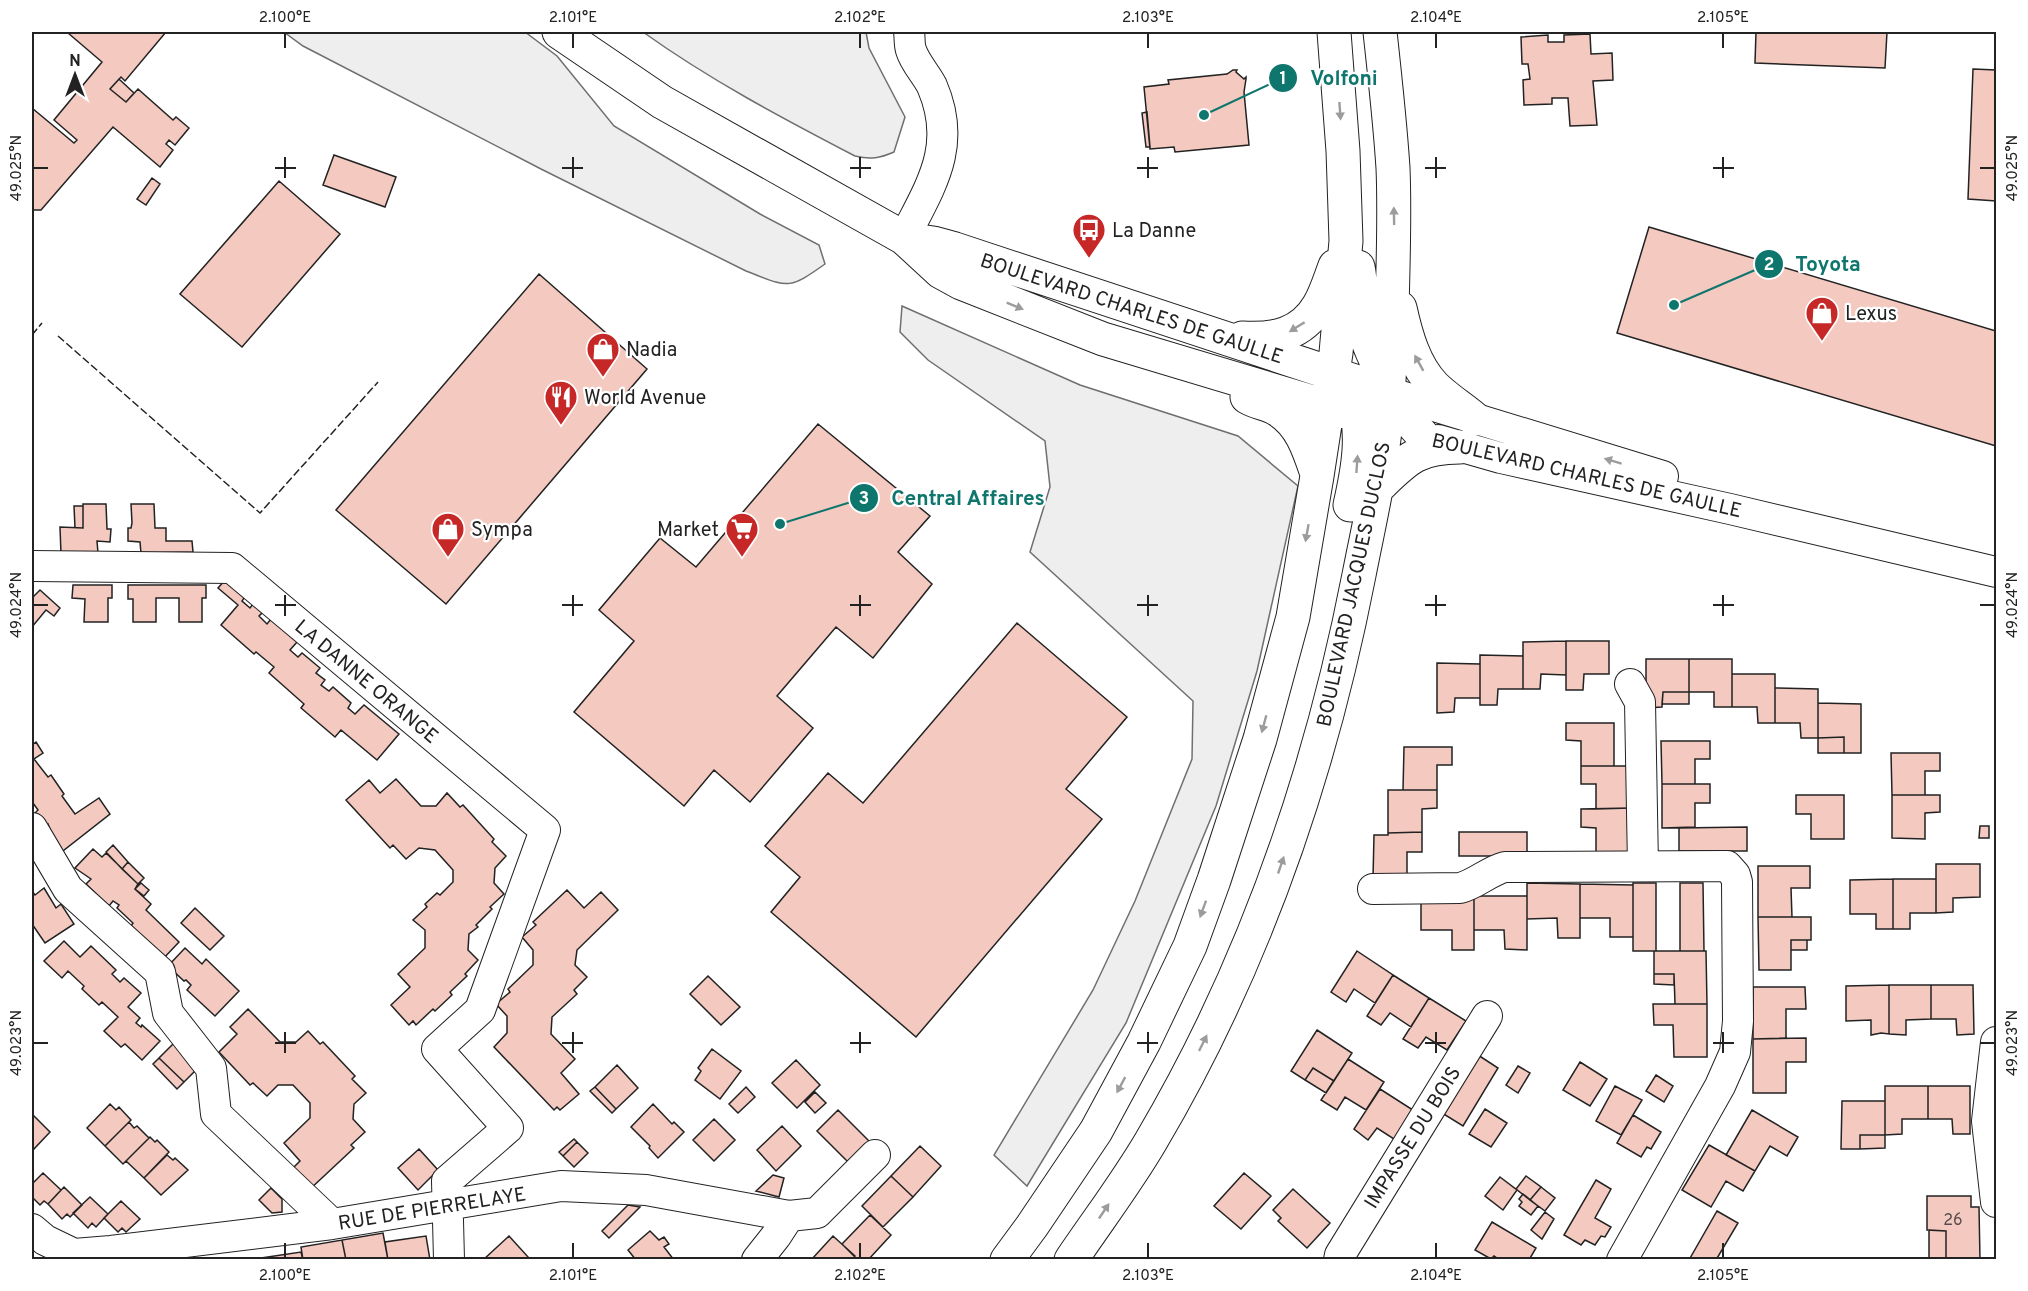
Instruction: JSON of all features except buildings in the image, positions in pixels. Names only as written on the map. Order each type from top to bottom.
[{"type":"main road","name":"BOULEVARD CHARLES DE GAULLE","points":[[559,32],[662,102],[904,238],[941,272],[961,284],[1102,339],[1357,415]]},
{"type":"main road","points":[[1334,32],[1343,151],[1346,241],[1333,374],[1357,415],[1359,433],[1356,473],[1340,557],[1349,626]]},
{"type":"main road","points":[[1380,32],[1393,169],[1393,274],[1388,392]]},
{"type":"main road","name":"BOULEVARD CHARLES DE GAULLE","points":[[904,238],[955,249],[1388,392]]},
{"type":"main road","points":[[1202,331],[1243,339],[1273,339],[1294,330],[1308,319],[1319,305],[1346,241]]},
{"type":"main road","points":[[1346,241],[1357,262],[1363,288],[1366,336],[1388,392],[1404,416],[1422,435]]},
{"type":"main road","points":[[1376,489],[1415,454],[1468,433],[1434,386],[1412,350],[1393,274]]},
{"type":"main road","points":[[1220,373],[1240,392],[1257,403],[1276,409],[1292,421],[1306,444],[1317,476]]},
{"type":"main road","points":[[1007,1260],[1096,1131],[1144,1042],[1190,946],[1260,739],[1293,617],[1317,476],[1357,415],[1388,392]]},
{"type":"main road","name":"BOULEVARD JACQUES DUCLOS","points":[[1071,1260],[1151,1142],[1202,1047],[1244,959],[1272,891],[1300,811],[1324,730],[1349,626],[1376,489],[1357,415]]},
{"type":"street","points":[[904,238],[931,185],[940,159],[944,128],[931,84],[911,51],[909,32]]},
{"type":"street","name":"BOULEVARD CHARLES DE GAULLE","points":[[1388,392],[1468,433],[1996,572]]},
{"type":"street","name":"BOULEVARD CHARLES DE GAULLE","points":[[1357,415],[1422,435],[1468,433]]},
{"type":"street","name":"LA DANNE ORANGE","points":[[32,566],[232,568],[545,830],[480,1010],[437,1049],[508,1128],[447,1181],[448,1204]]},
{"type":"street","points":[[1630,684],[1640,702],[1643,866]]},
{"type":"street","points":[[32,828],[68,889],[160,972],[168,1013],[211,1068],[216,1114],[332,1224]]},
{"type":"street","points":[[1373,889],[1460,888],[1506,867],[1727,866],[1735,875],[1737,882],[1738,1021],[1735,1052],[1727,1072],[1622,1260]]},
{"type":"street","name":"IMPASSE DU BOIS","points":[[1339,1260],[1487,1016]]},
{"type":"street","points":[[1996,1042],[1987,1120],[1996,1182]]},
{"type":"street","name":"RUE DE PIERRELAYE","points":[[32,1229],[73,1257],[332,1224],[561,1186],[646,1190],[789,1216],[817,1213],[875,1155]]},
{"type":"street","points":[[448,1204],[449,1260]]},
{"type":"street","points":[[757,1260],[789,1216]]},
{"type":"shaded area","points":[[284,32],[525,32],[557,56],[614,126],[760,214],[819,245],[825,264],[803,279],[787,284],[746,271],[541,169],[303,46]]},
{"type":"shaded area","points":[[643,32],[866,32],[869,48],[905,117],[894,152],[875,158],[855,156],[720,82]]},
{"type":"shaded area","points":[[902,306],[1080,385],[1238,436],[1298,486],[1257,671],[1216,806],[1126,1023],[1027,1186],[994,1155],[1093,990],[1135,901],[1192,759],[1193,701],[1030,552],[1050,487],[1045,441],[928,360],[900,332]]},
{"type":"fence","points":[[32,335],[42,323]]},
{"type":"fence","points":[[58,336],[260,513],[378,382]]},
{"type":"place","name":"Volfoni","points":[[1204,115]]},
{"type":"place","name":"La Danne","points":[[1089,259]]},
{"type":"place","name":"Toyota","points":[[1674,305]]},
{"type":"place","name":"Lexus","points":[[1822,342]]},
{"type":"place","name":"Nadia","points":[[603,378]]},
{"type":"place","name":"World Avenue","points":[[561,426]]},
{"type":"place","name":"Central Affaires","points":[[780,524]]},
{"type":"place","name":"Sympa","points":[[448,558]]},
{"type":"place","name":"Market","points":[[742,558]]}]
